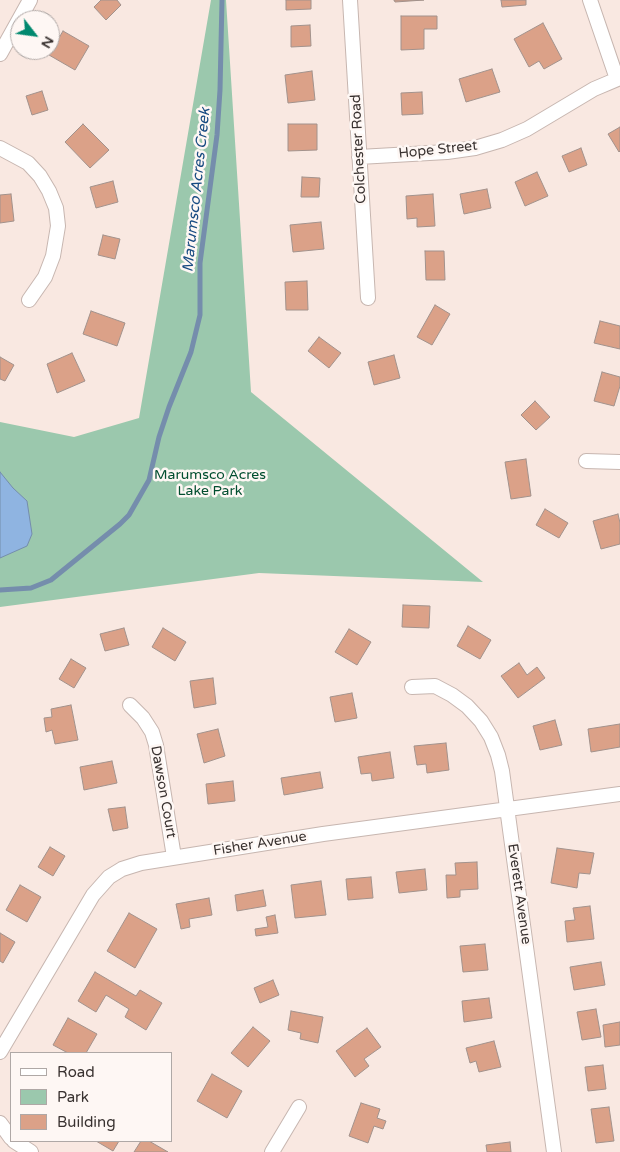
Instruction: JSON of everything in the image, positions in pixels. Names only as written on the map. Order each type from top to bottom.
[{"type":"street","points":[[0,54],[30,0]]},
{"type":"street","name":"Colchester Road","points":[[350,0],[368,298]]},
{"type":"street","points":[[590,0],[619,79]]},
{"type":"street","name":"Hope Street","points":[[359,157],[447,152],[475,148],[502,140],[527,129],[580,97],[619,79]]},
{"type":"street","points":[[0,148],[28,164],[40,176],[56,208],[58,226],[53,256],[45,277],[29,300]]},
{"type":"street","points":[[586,461],[620,462]]},
{"type":"street","name":"Everett Avenue","points":[[412,687],[434,686],[468,706],[491,737],[498,756],[554,1152]]},
{"type":"street","name":"Dawson Court","points":[[130,705],[144,718],[152,732],[156,745],[174,858]]},
{"type":"street","name":"Fisher Avenue","points":[[0,1052],[97,889],[109,877],[122,869],[141,863],[323,834],[620,794]]},
{"type":"street","points":[[272,1152],[299,1107]]},
{"type":"street","points":[[0,1123],[10,1137]]},
{"type":"street","points":[[16,1142],[31,1152]]},
{"type":"green space","name":"Marumsco Acres Lake Park","points":[[211,0],[226,0],[251,392],[483,582],[259,573],[0,607],[0,422],[74,437],[139,418]]},
{"type":"water","points":[[0,472],[27,501],[32,534],[27,546],[0,558]]},
{"type":"building","points":[[101,0],[117,0],[121,5],[106,20],[94,7]]},
{"type":"building","points":[[286,0],[311,0],[311,9],[286,10]]},
{"type":"building","points":[[394,0],[424,0],[395,2]]},
{"type":"building","points":[[501,0],[526,0],[526,5],[502,7]]},
{"type":"building","points":[[401,16],[437,16],[437,29],[424,29],[424,49],[401,50]]},
{"type":"building","points":[[543,23],[562,59],[544,69],[539,61],[529,67],[514,39]]},
{"type":"building","points":[[310,25],[311,46],[291,47],[291,26]]},
{"type":"building","points":[[63,31],[89,46],[75,70],[58,60],[60,60],[60,36]]},
{"type":"building","points":[[492,69],[500,92],[466,102],[459,79]]},
{"type":"building","points":[[312,71],[315,100],[288,103],[285,75]]},
{"type":"building","points":[[42,91],[48,110],[32,115],[26,96]]},
{"type":"building","points":[[422,92],[423,114],[402,115],[401,93]]},
{"type":"building","points":[[83,124],[109,150],[90,168],[65,142]]},
{"type":"building","points":[[288,124],[317,124],[317,150],[288,151]]},
{"type":"building","points":[[620,127],[620,151],[619,152],[608,134]]},
{"type":"building","points":[[581,148],[587,165],[569,172],[562,156]]},
{"type":"building","points":[[537,172],[548,196],[525,206],[515,182]]},
{"type":"building","points":[[302,177],[320,178],[319,197],[301,197]]},
{"type":"building","points":[[113,181],[118,202],[96,208],[90,187]]},
{"type":"building","points":[[487,189],[491,208],[464,214],[460,194]]},
{"type":"building","points":[[11,194],[14,221],[0,223],[0,195]]},
{"type":"building","points":[[433,194],[435,226],[417,227],[417,218],[407,219],[406,196]]},
{"type":"building","points":[[321,222],[324,249],[293,252],[290,225]]},
{"type":"building","points":[[103,235],[120,239],[115,259],[98,255]]},
{"type":"building","points":[[425,251],[444,251],[445,280],[426,280]]},
{"type":"building","points":[[307,281],[308,310],[286,310],[285,282]]},
{"type":"building","points":[[435,305],[450,314],[432,345],[417,337]]},
{"type":"building","points":[[91,311],[125,323],[117,346],[83,334]]},
{"type":"building","points":[[600,321],[620,326],[620,349],[594,343]]},
{"type":"building","points":[[319,337],[341,353],[329,368],[308,351]]},
{"type":"building","points":[[72,353],[85,381],[57,393],[47,364]]},
{"type":"building","points":[[394,355],[400,378],[374,385],[368,362]]},
{"type":"building","points":[[0,357],[14,365],[5,381],[0,379]]},
{"type":"building","points":[[602,372],[620,377],[620,386],[614,406],[594,401]]},
{"type":"building","points":[[535,401],[550,417],[536,430],[521,415]]},
{"type":"building","points":[[526,459],[531,496],[511,499],[505,462]]},
{"type":"building","points":[[545,509],[568,523],[559,538],[536,525]]},
{"type":"building","points":[[618,514],[620,544],[601,549],[593,521]]},
{"type":"building","points":[[403,605],[430,606],[429,628],[402,627]]},
{"type":"building","points":[[468,626],[491,640],[480,659],[457,646]]},
{"type":"building","points":[[124,628],[129,645],[105,651],[100,634]]},
{"type":"building","points":[[163,628],[186,642],[175,661],[152,647]]},
{"type":"building","points":[[349,629],[371,642],[357,665],[335,652]]},
{"type":"building","points":[[71,659],[86,668],[74,688],[59,679]]},
{"type":"building","points":[[519,663],[527,675],[537,667],[545,678],[518,698],[501,676]]},
{"type":"building","points":[[213,678],[216,704],[194,708],[190,681]]},
{"type":"building","points":[[352,693],[357,718],[335,722],[330,697]]},
{"type":"building","points":[[71,705],[78,740],[55,744],[52,730],[46,732],[44,718],[52,717],[51,709]]},
{"type":"building","points":[[555,720],[562,745],[540,750],[533,726]]},
{"type":"building","points":[[620,724],[620,747],[591,752],[588,729]]},
{"type":"building","points":[[218,729],[225,756],[204,763],[197,734]]},
{"type":"building","points":[[446,743],[449,770],[427,773],[426,764],[417,765],[414,746]]},
{"type":"building","points":[[390,752],[394,778],[372,781],[371,773],[361,774],[358,757]]},
{"type":"building","points":[[112,761],[117,783],[84,790],[80,767]]},
{"type":"building","points":[[320,772],[323,788],[284,795],[281,778]]},
{"type":"building","points":[[233,781],[235,801],[208,804],[206,784]]},
{"type":"building","points":[[125,807],[128,828],[113,831],[108,809]]},
{"type":"building","points":[[50,847],[65,856],[53,876],[38,867]]},
{"type":"building","points":[[557,848],[594,853],[590,874],[579,873],[577,888],[551,883]]},
{"type":"building","points":[[477,862],[478,889],[460,890],[460,897],[447,898],[446,875],[456,875],[455,863]]},
{"type":"building","points":[[425,869],[427,890],[399,893],[396,872]]},
{"type":"building","points":[[371,877],[373,898],[348,900],[346,879]]},
{"type":"building","points":[[321,881],[326,915],[295,918],[291,885]]},
{"type":"building","points":[[20,885],[41,897],[27,922],[6,910]]},
{"type":"building","points":[[263,890],[266,906],[237,911],[235,895]]},
{"type":"building","points":[[209,898],[212,915],[189,919],[190,927],[181,929],[176,904]]},
{"type":"building","points":[[590,906],[594,939],[567,942],[565,921],[575,920],[573,908]]},
{"type":"building","points":[[129,913],[157,929],[135,968],[107,951]]},
{"type":"building","points":[[275,915],[278,933],[256,936],[255,929],[268,927],[266,917]]},
{"type":"building","points":[[0,933],[15,942],[3,963],[0,961]]},
{"type":"building","points":[[485,944],[488,970],[463,972],[460,946]]},
{"type":"building","points":[[601,962],[605,985],[574,990],[570,967]]},
{"type":"building","points":[[95,972],[136,996],[140,990],[162,1003],[146,1030],[125,1017],[129,1009],[106,995],[96,1012],[78,1001]]},
{"type":"building","points":[[273,980],[279,995],[260,1003],[254,988]]},
{"type":"building","points":[[489,998],[492,1018],[464,1022],[462,1001]]},
{"type":"building","points":[[596,1009],[601,1037],[582,1040],[577,1012]]},
{"type":"building","points":[[291,1011],[323,1017],[318,1043],[300,1039],[301,1033],[288,1030]]},
{"type":"building","points":[[68,1018],[97,1034],[87,1052],[66,1052],[53,1045]]},
{"type":"building","points":[[620,1022],[620,1045],[605,1047],[603,1025]]},
{"type":"building","points":[[253,1027],[270,1041],[248,1067],[231,1053]]},
{"type":"building","points":[[367,1028],[381,1047],[364,1059],[369,1066],[355,1077],[336,1051]]},
{"type":"building","points":[[494,1041],[501,1067],[479,1072],[476,1061],[470,1063],[466,1048]]},
{"type":"building","points":[[603,1065],[606,1089],[588,1091],[585,1067]]},
{"type":"building","points":[[212,1074],[242,1091],[227,1118],[197,1101]]},
{"type":"building","points":[[361,1103],[380,1109],[377,1118],[386,1121],[383,1129],[374,1126],[368,1143],[349,1136]]},
{"type":"building","points":[[609,1107],[614,1141],[596,1143],[591,1109]]},
{"type":"building","points":[[98,1142],[118,1142],[113,1151]]},
{"type":"building","points":[[140,1142],[151,1142],[168,1152],[134,1152]]},
{"type":"building","points":[[510,1142],[511,1152],[487,1152],[486,1145]]},
{"type":"waterway","name":"Marumsco Acres Creek","points":[[0,590],[31,588],[51,580],[129,515],[149,480],[159,437],[191,352],[200,315],[200,263],[217,135],[222,0]]}]
